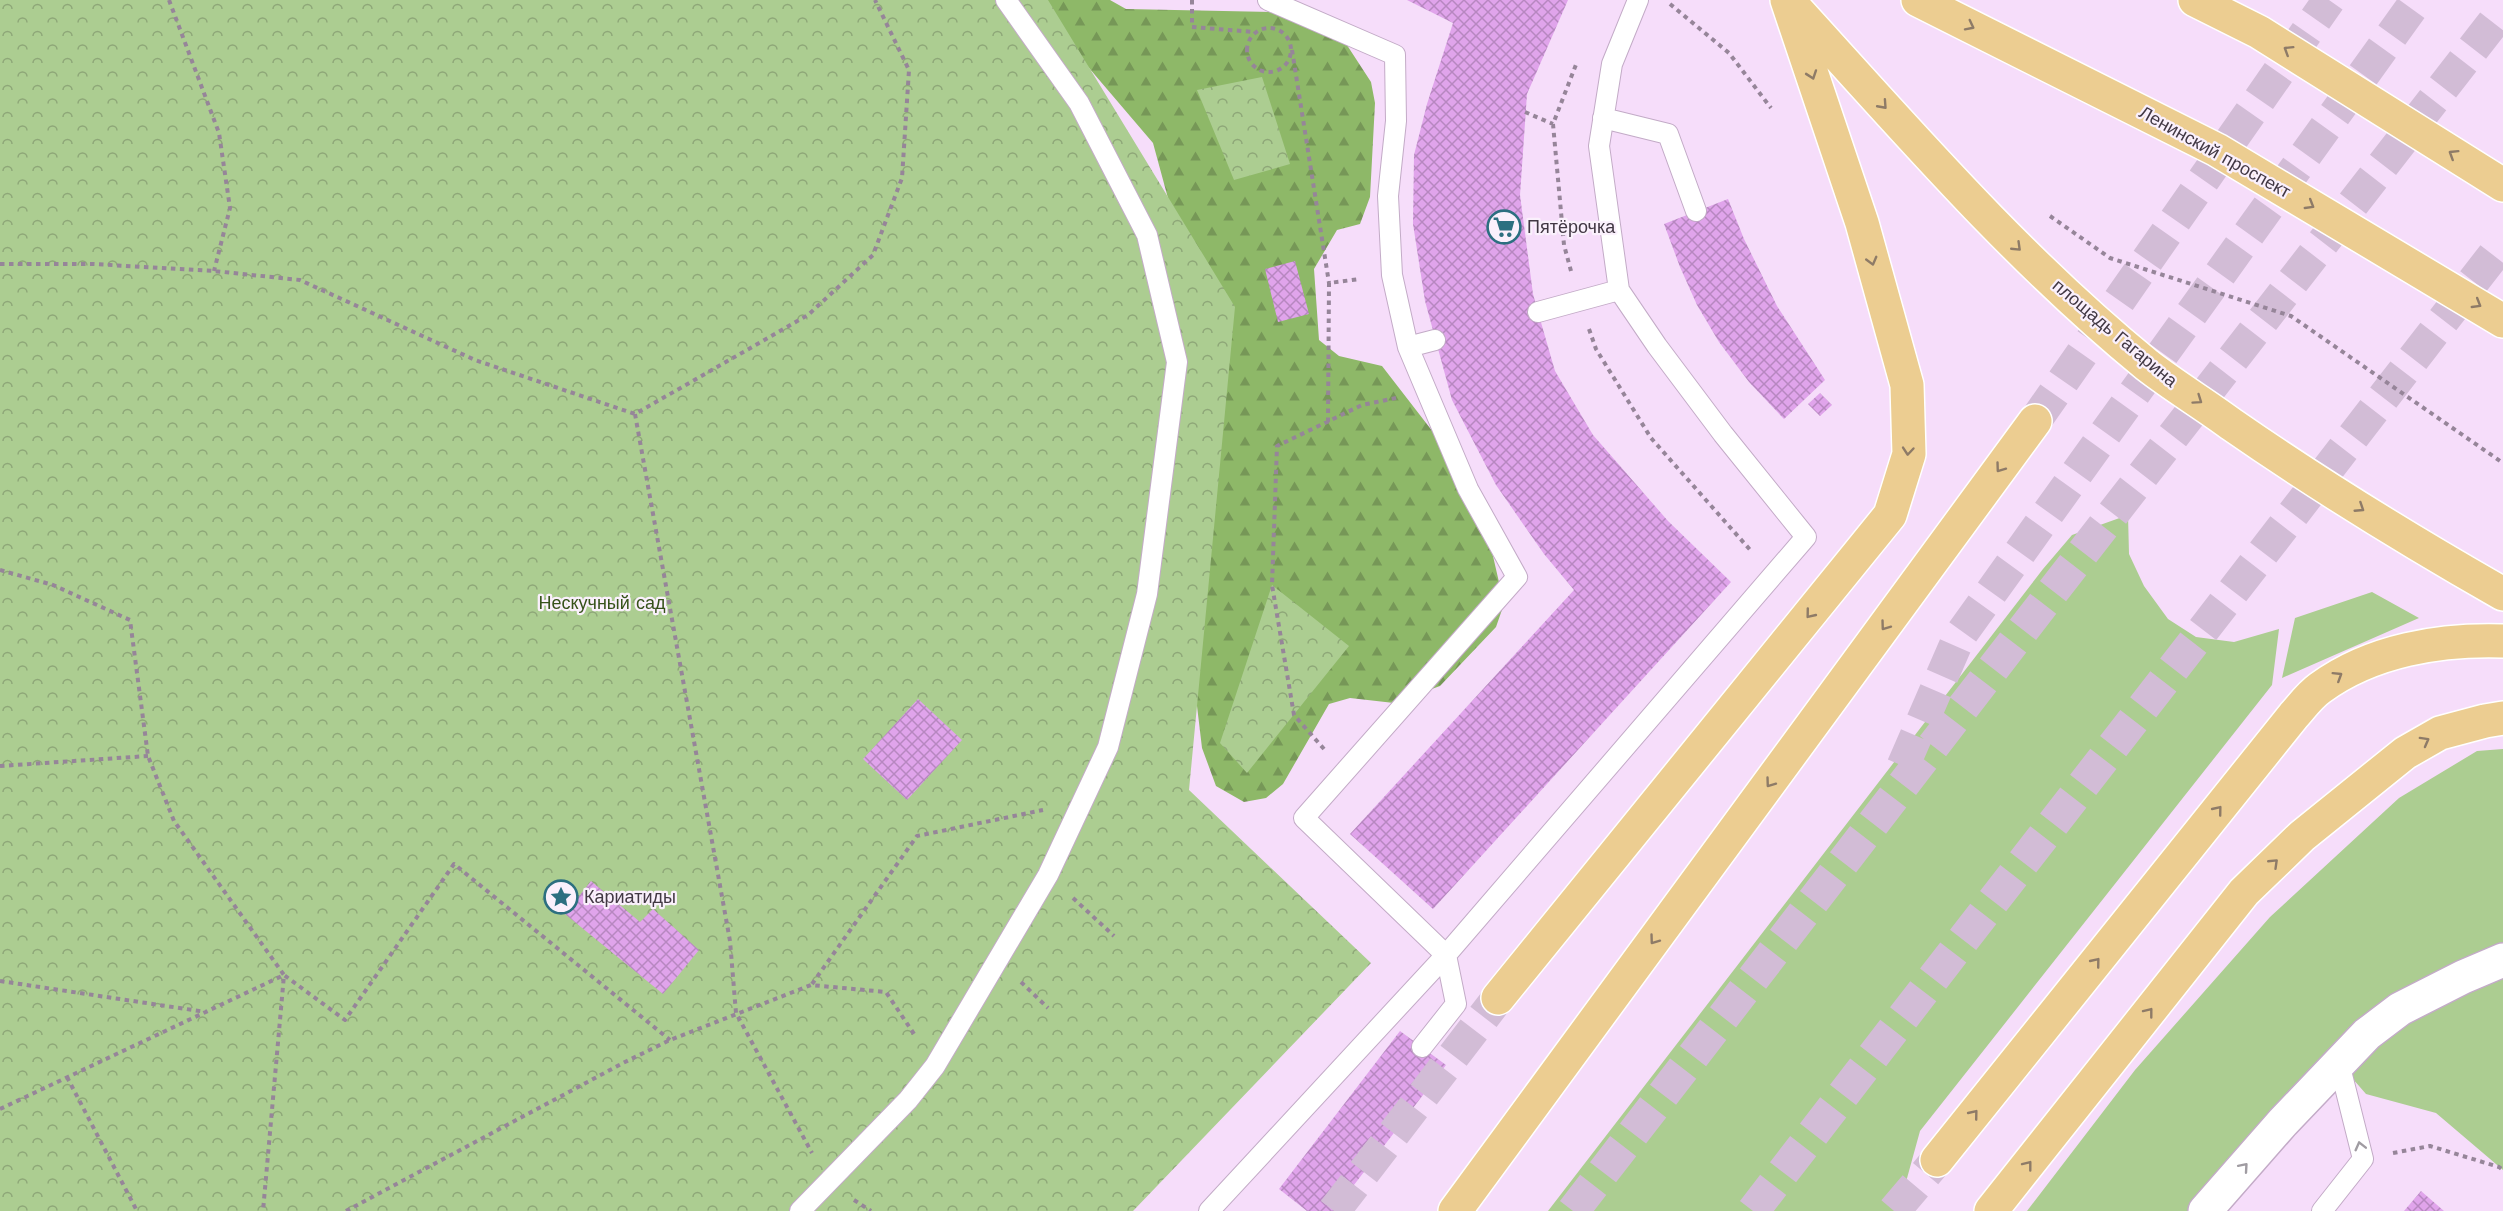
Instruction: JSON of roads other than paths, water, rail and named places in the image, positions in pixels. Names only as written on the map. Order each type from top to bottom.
[{"type":"main road","name":"площадь Гагарина","points":[[1787,0],[1982,213],[2071,299],[2149,366],[2255,440],[2384,524],[2503,594]]},
{"type":"main road","points":[[1498,998],[1890,515],[1909,454],[1907,385],[1862,222],[1787,0]]},
{"type":"main road","name":"Ленинский проспект","points":[[1918,0],[2217,150],[2503,321]]},
{"type":"main road","points":[[2195,0],[2259,32],[2503,185]]},
{"type":"main road","points":[[1455,1211],[2035,421]]},
{"type":"main road","points":[[1937,1160],[2294,715],[2318,689],[2346,671],[2379,657],[2426,646],[2476,640],[2503,641]]},
{"type":"main road","points":[[1991,1211],[2244,892],[2286,852],[2404,753],[2440,733],[2503,718]]},
{"type":"street","points":[[2205,1211],[2367,1034],[2400,1009],[2463,977],[2503,960]]},
{"type":"lane","points":[[800,1211],[908,1100],[935,1066],[1048,875],[1108,747],[1147,594],[1177,362],[1147,235],[1079,103],[1006,0]]},
{"type":"lane","points":[[1268,0],[1395,55],[1396,121],[1388,196],[1392,275],[1408,347],[1468,489],[1517,577],[1304,818],[1446,955],[1456,1004],[1422,1047]]},
{"type":"lane","points":[[1209,1211],[1446,955],[1806,537],[1657,346],[1619,290],[1599,146],[1612,64],[1638,0]]},
{"type":"lane","points":[[1603,118],[1668,134],[1696,211]]},
{"type":"lane","points":[[1538,312],[1619,290]]},
{"type":"lane","points":[[1408,347],[1436,340]]},
{"type":"lane","points":[[2322,1211],[2363,1159],[2339,1063]]},
{"type":"tunnel","points":[[2035,421],[2329,0]]},
{"type":"tunnel","points":[[1903,766],[1959,637],[2417,0]]},
{"type":"tunnel","points":[[1573,1211],[2503,10]]},
{"type":"tunnel","points":[[1753,1211],[2503,243]]},
{"type":"tunnel","points":[[1334,1211],[1498,998]]},
{"type":"tunnel","points":[[1894,1211],[1937,1160]]},
{"type":"place","name":"Пятёрочка","points":[[1504,227]]},
{"type":"place","name":"Кариатиды","points":[[561,897]]},
{"type":"park label","name":"Нескучный сад","points":[[602,603]]}]
